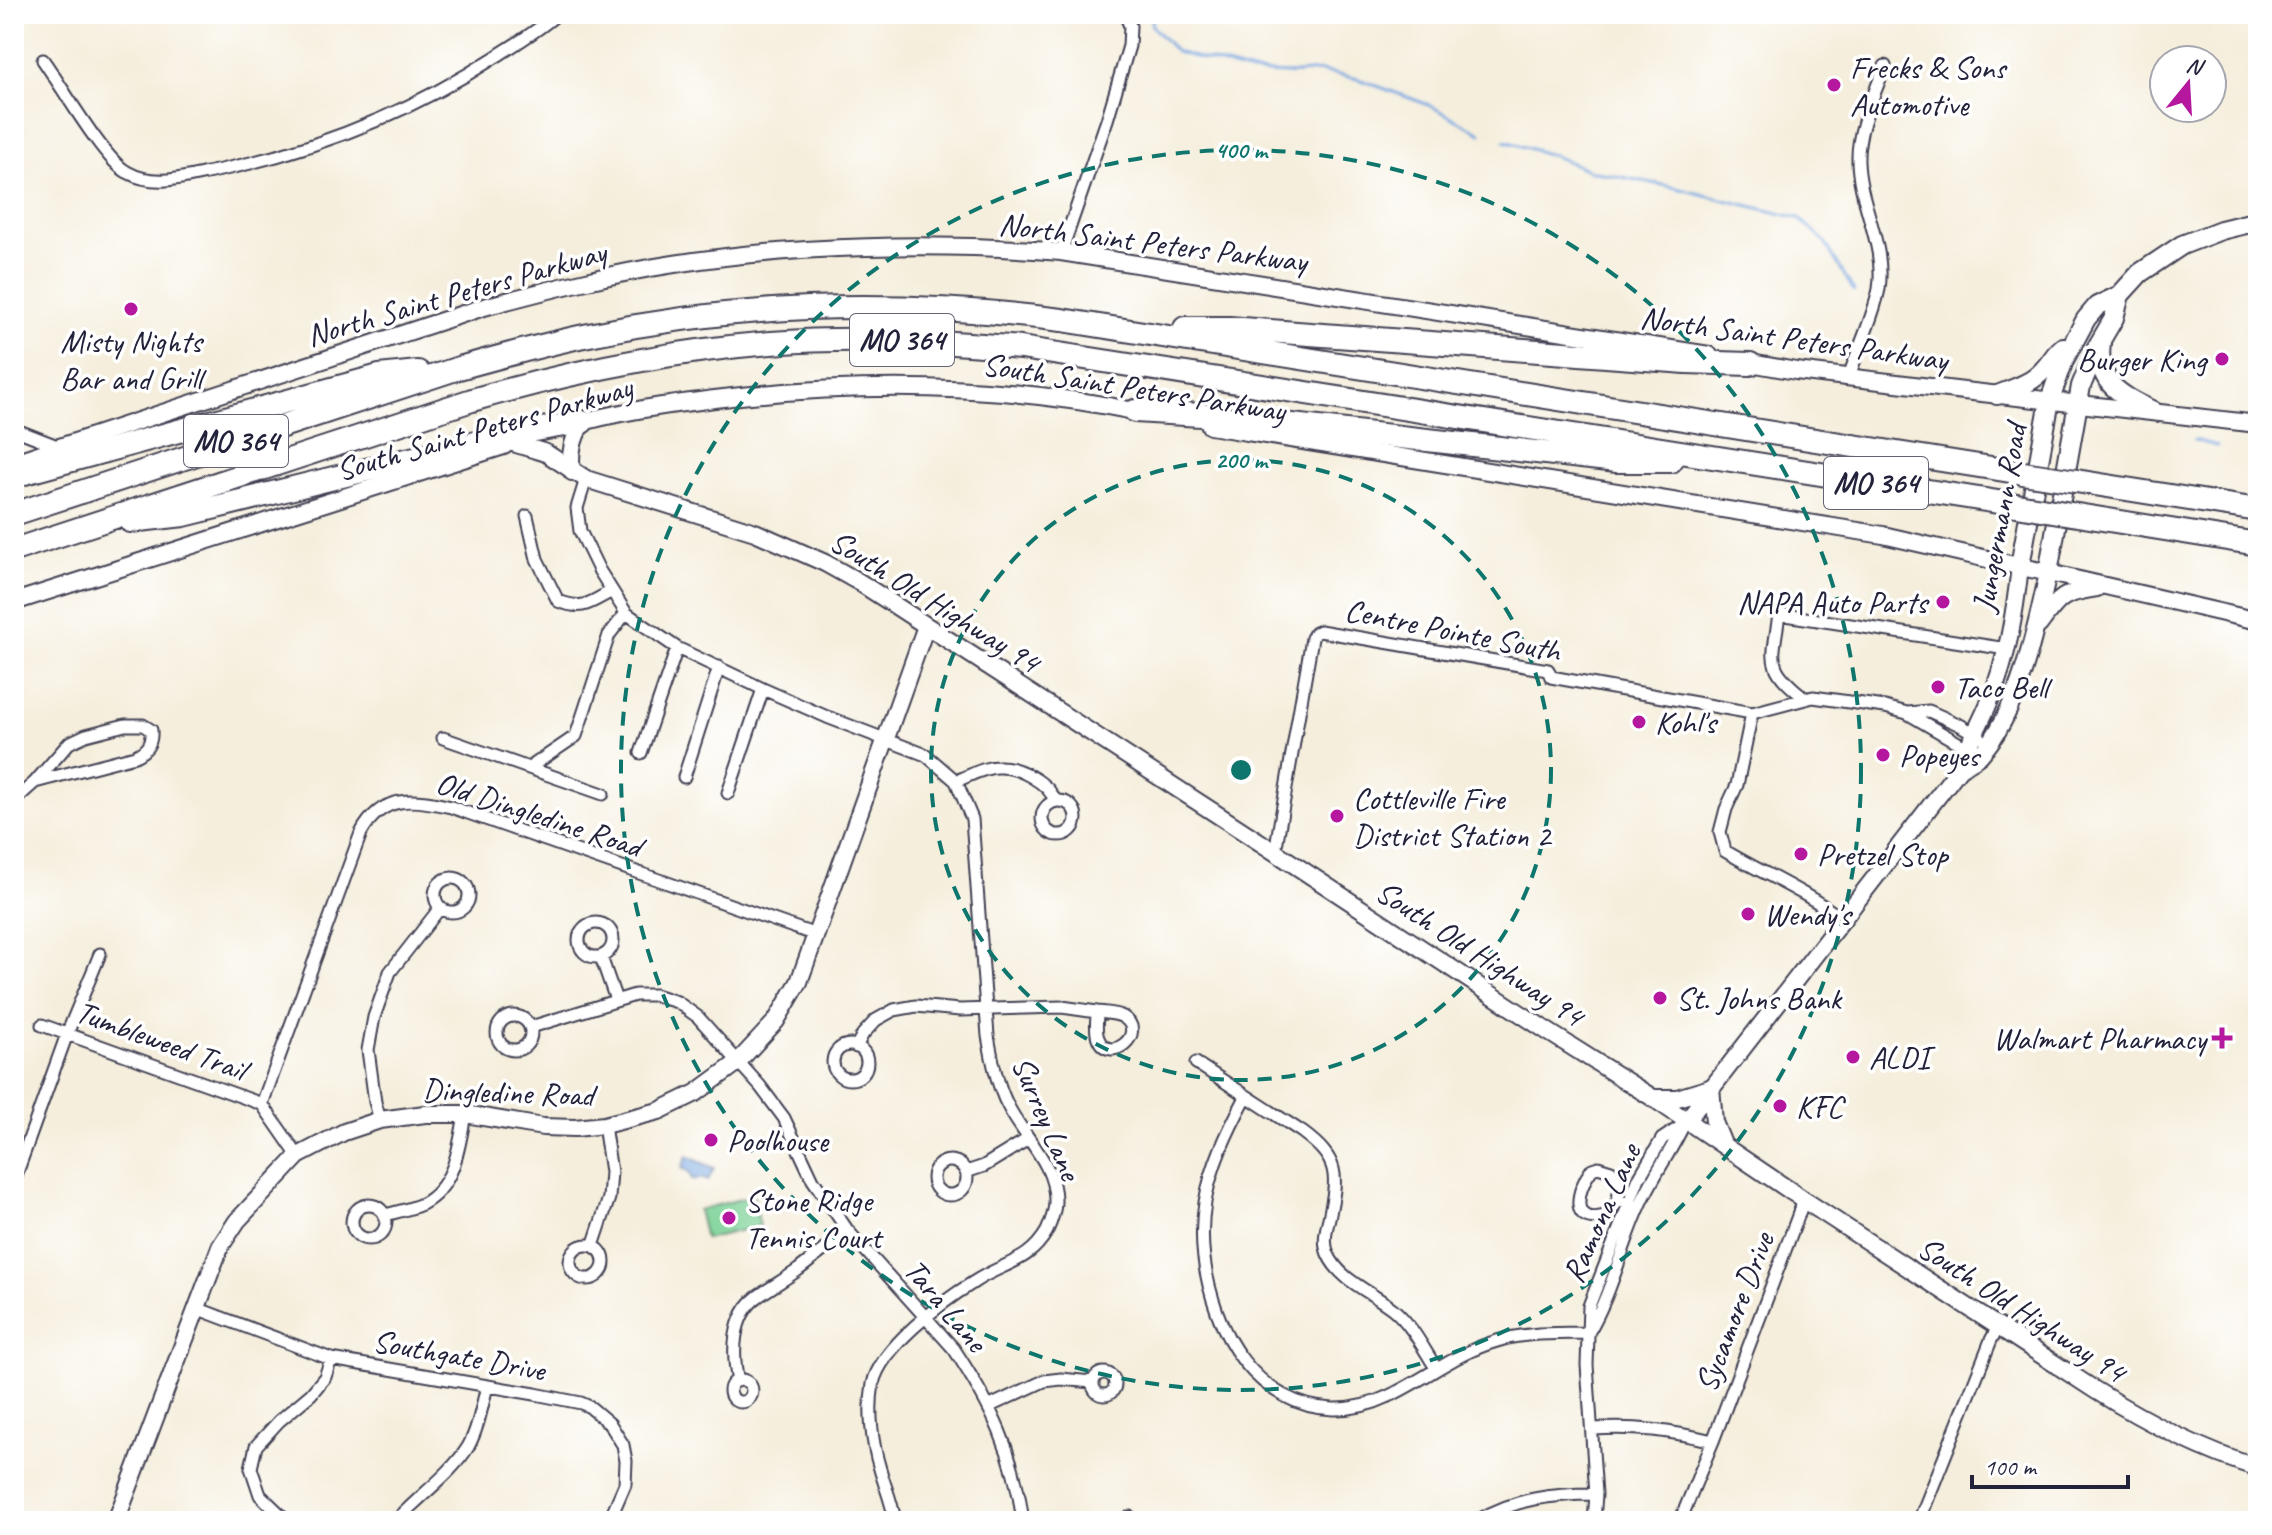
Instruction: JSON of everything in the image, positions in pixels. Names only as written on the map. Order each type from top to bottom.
[{"type":"highway","name":"MO 364","points":[[14,514],[459,368],[531,348],[644,324],[722,314],[833,306],[948,308],[1119,328],[2220,504],[2258,507]]},
{"type":"highway","points":[[1119,328],[1229,328],[1686,362],[1750,364]]},
{"type":"highway","name":"MO 364","points":[[14,550],[458,404],[532,383],[651,357],[813,341],[936,341],[1036,350],[2258,544]]},
{"type":"highway","points":[[14,476],[379,376],[459,368]]},
{"type":"highway","points":[[1135,411],[1201,415],[1617,461],[1735,461]]},
{"type":"highway","points":[[86,526],[184,515],[512,434],[582,422]]},
{"type":"highway","points":[[2229,539],[2258,551]]},
{"type":"main road","name":"Jungermann Road","points":[[1977,745],[2014,619],[2020,566],[2050,400],[2075,338],[2097,306],[2120,295],[2140,273],[2182,245],[2221,230],[2258,221]]},
{"type":"main road","name":"North Saint Peters Parkway","points":[[14,462],[484,307],[597,278],[714,259],[803,250],[863,248],[1012,248],[1061,252],[1656,346],[1750,364],[2258,424]]},
{"type":"main road","name":"Jungermann Road","points":[[1685,1122],[2008,708],[2036,629],[2078,403],[2088,366],[2114,318],[2120,295]]},
{"type":"main road","points":[[2103,336],[2100,354],[2105,376],[2121,394],[2153,411]]},
{"type":"main road","points":[[1997,395],[2035,379],[2049,365],[2055,353],[2075,338]]},
{"type":"main road","name":"South Saint Peters Parkway","points":[[14,602],[582,422],[678,403],[778,392],[925,388],[1056,398],[1883,535],[2258,621]]},
{"type":"main road","points":[[579,475],[570,457],[582,422]]},
{"type":"main road","name":"South Old Highway 94","points":[[513,443],[546,453],[579,475],[711,517],[790,547],[859,582],[2137,1416],[2205,1449],[2258,1468]]},
{"type":"main road","points":[[2036,629],[2062,596],[2074,591],[2105,587]]},
{"type":"main road","name":"Dingledine Road","points":[[116,1521],[220,1247],[237,1221],[298,1156],[344,1132],[380,1120],[425,1114],[465,1114],[543,1127],[575,1128],[604,1125],[659,1111],[696,1093],[737,1063],[776,1021],[799,982],[926,626]]},
{"type":"main road","points":[[1653,1098],[1677,1098],[1711,1087],[1714,1122],[1723,1145]]},
{"type":"street","points":[[43,60],[114,163],[138,177],[156,181],[283,155],[370,124],[461,80],[557,14]]},
{"type":"street","points":[[1061,252],[1129,46],[1130,26],[1125,14]]},
{"type":"street","points":[[1849,377],[1879,289],[1878,253],[1858,155],[1864,123],[1885,66]]},
{"type":"street","points":[[14,429],[60,447]]},
{"type":"street","points":[[579,475],[577,508],[580,531],[599,570],[626,613],[677,648],[763,689],[926,755],[956,781],[999,767],[1025,773],[1052,792],[1055,801]]},
{"type":"street","points":[[527,516],[537,559],[558,601],[574,607],[583,606],[612,591]]},
{"type":"street","points":[[529,768],[576,736],[609,635],[626,613]]},
{"type":"street","points":[[1805,698],[1775,669],[1773,659],[1779,614],[2007,649]]},
{"type":"street","name":"Centre Pointe South","points":[[1275,852],[1312,638],[1320,631],[1548,670],[1551,677],[1752,713],[1805,698],[1824,698],[1907,713],[1929,711],[1977,745]]},
{"type":"street","points":[[641,753],[677,648]]},
{"type":"street","points":[[684,777],[719,667]]},
{"type":"street","points":[[728,793],[763,689]]},
{"type":"street","points":[[1752,713],[1737,785],[1720,832],[1725,851],[1818,902],[1842,919]]},
{"type":"street","points":[[14,801],[69,743],[86,735],[125,725],[143,725],[151,730],[149,746],[135,756],[35,782]]},
{"type":"street","points":[[443,738],[603,794]]},
{"type":"street","name":"Surrey Lane","points":[[895,1521],[893,1503],[875,1451],[871,1405],[874,1383],[885,1358],[926,1318],[975,1281],[1025,1257],[1040,1243],[1051,1223],[1055,1204],[1054,1183],[1045,1160],[1006,1104],[993,1064],[972,819],[956,781]]},
{"type":"street","name":"Old Dingledine Road","points":[[262,1104],[361,833],[375,813],[396,801],[451,807],[816,935]]},
{"type":"street","points":[[380,1120],[372,1091],[368,1050],[374,1017],[390,972],[440,908]]},
{"type":"street","points":[[14,1181],[67,1034],[100,954]]},
{"type":"street","points":[[601,957],[616,1000]]},
{"type":"street","name":"Tara Lane","points":[[531,1027],[635,995],[655,995],[677,1002],[698,1017],[760,1086],[784,1118],[813,1180],[848,1231],[954,1349],[990,1406],[1006,1445],[1023,1521]]},
{"type":"street","points":[[856,1047],[876,1020],[894,1010],[916,1006],[986,1010],[1062,1007],[1097,1012]]},
{"type":"street","name":"Tumbleweed Trail","points":[[42,1025],[262,1104]]},
{"type":"street","points":[[1196,1063],[1302,1132],[1328,1156],[1335,1182],[1325,1234],[1326,1250],[1334,1265],[1408,1324],[1436,1368]]},
{"type":"street","points":[[1246,1097],[1215,1161],[1206,1193],[1201,1237],[1206,1276],[1226,1334],[1242,1358],[1272,1390],[1320,1409],[1349,1409],[1378,1401],[1436,1368],[1495,1341],[1588,1333]]},
{"type":"street","points":[[262,1104],[298,1156]]},
{"type":"street","points":[[385,1215],[422,1204],[436,1194],[458,1156],[465,1114]]},
{"type":"street","name":"Ramona Lane","points":[[1594,1521],[1596,1494],[1587,1365],[1589,1306],[1628,1204],[1674,1146],[1685,1122]]},
{"type":"street","points":[[593,1246],[609,1198],[611,1172],[604,1125]]},
{"type":"street","points":[[966,1172],[984,1166],[1028,1139]]},
{"type":"street","points":[[1606,1167],[1615,1175],[1628,1204],[1608,1215],[1590,1218],[1583,1215],[1579,1209],[1579,1196],[1592,1169],[1606,1167]]},
{"type":"street","name":"Sycamore Drive","points":[[1680,1521],[1804,1200]]},
{"type":"street","name":"Ramona Lane","points":[[1588,1333],[1601,1311],[1612,1280],[1628,1204]]},
{"type":"street","points":[[738,1381],[734,1359],[736,1339],[740,1318],[748,1307],[848,1231]]},
{"type":"street","points":[[1599,1275],[1612,1280]]},
{"type":"street","name":"Southgate Drive","points":[[196,1308],[331,1359],[581,1403],[598,1412],[623,1445],[625,1484],[609,1521]]},
{"type":"street","points":[[1919,1521],[1998,1327]]},
{"type":"street","points":[[287,1521],[260,1495],[251,1468],[256,1446],[311,1394],[325,1377],[331,1359]]},
{"type":"street","points":[[990,1406],[1044,1381],[1092,1382]]},
{"type":"street","points":[[396,1521],[467,1447],[477,1425],[487,1386]]},
{"type":"street","points":[[1593,1429],[1625,1426],[1656,1429],[1713,1441]]},
{"type":"street","points":[[1477,1521],[1517,1502],[1544,1496],[1596,1494]]},
{"type":"street","points":[[1119,1521],[1130,1517],[1137,1521]]},
{"type":"green space","name":"Stone Ridge Tennis Court","points":[[753,1196],[760,1226],[705,1239],[698,1210]]},
{"type":"water","points":[[687,1156],[714,1168],[708,1181],[692,1179],[689,1172],[682,1168]]},
{"type":"waterway","points":[[1152,14],[1152,26],[1176,52],[1252,72],[1287,74],[1321,71],[1358,79],[1429,105],[1481,133]]},
{"type":"waterway","points":[[1505,141],[1591,171],[1799,218],[1824,241],[1854,291]]},
{"type":"waterway","points":[[2194,440],[2217,446]]},
{"type":"place","name":"Frecks & Sons Automotive","points":[[1834,85]]},
{"type":"place","name":"Misty Nights Bar and Grill","points":[[131,309]]},
{"type":"place","name":"Burger King","points":[[2222,359]]},
{"type":"place","name":"NAPA Auto Parts","points":[[1943,602]]},
{"type":"place","name":"Taco Bell","points":[[1938,687]]},
{"type":"place","name":"Kohl's","points":[[1639,722]]},
{"type":"place","name":"Popeyes","points":[[1883,755]]},
{"type":"place","name":"Cottleville Fire District Station 2","points":[[1337,816]]},
{"type":"place","name":"Pretzel Stop","points":[[1801,854]]},
{"type":"place","name":"Wendy's","points":[[1748,914]]},
{"type":"place","name":"St. Johns Bank","points":[[1660,998]]},
{"type":"place","name":"Walmart Pharmacy","points":[[2222,1038]]},
{"type":"place","name":"ALDI","points":[[1853,1057]]},
{"type":"place","name":"KFC","points":[[1780,1106]]},
{"type":"place","name":"Poolhouse","points":[[711,1140]]},
{"type":"place","name":"Stone Ridge Tennis Court","points":[[729,1218]]}]
